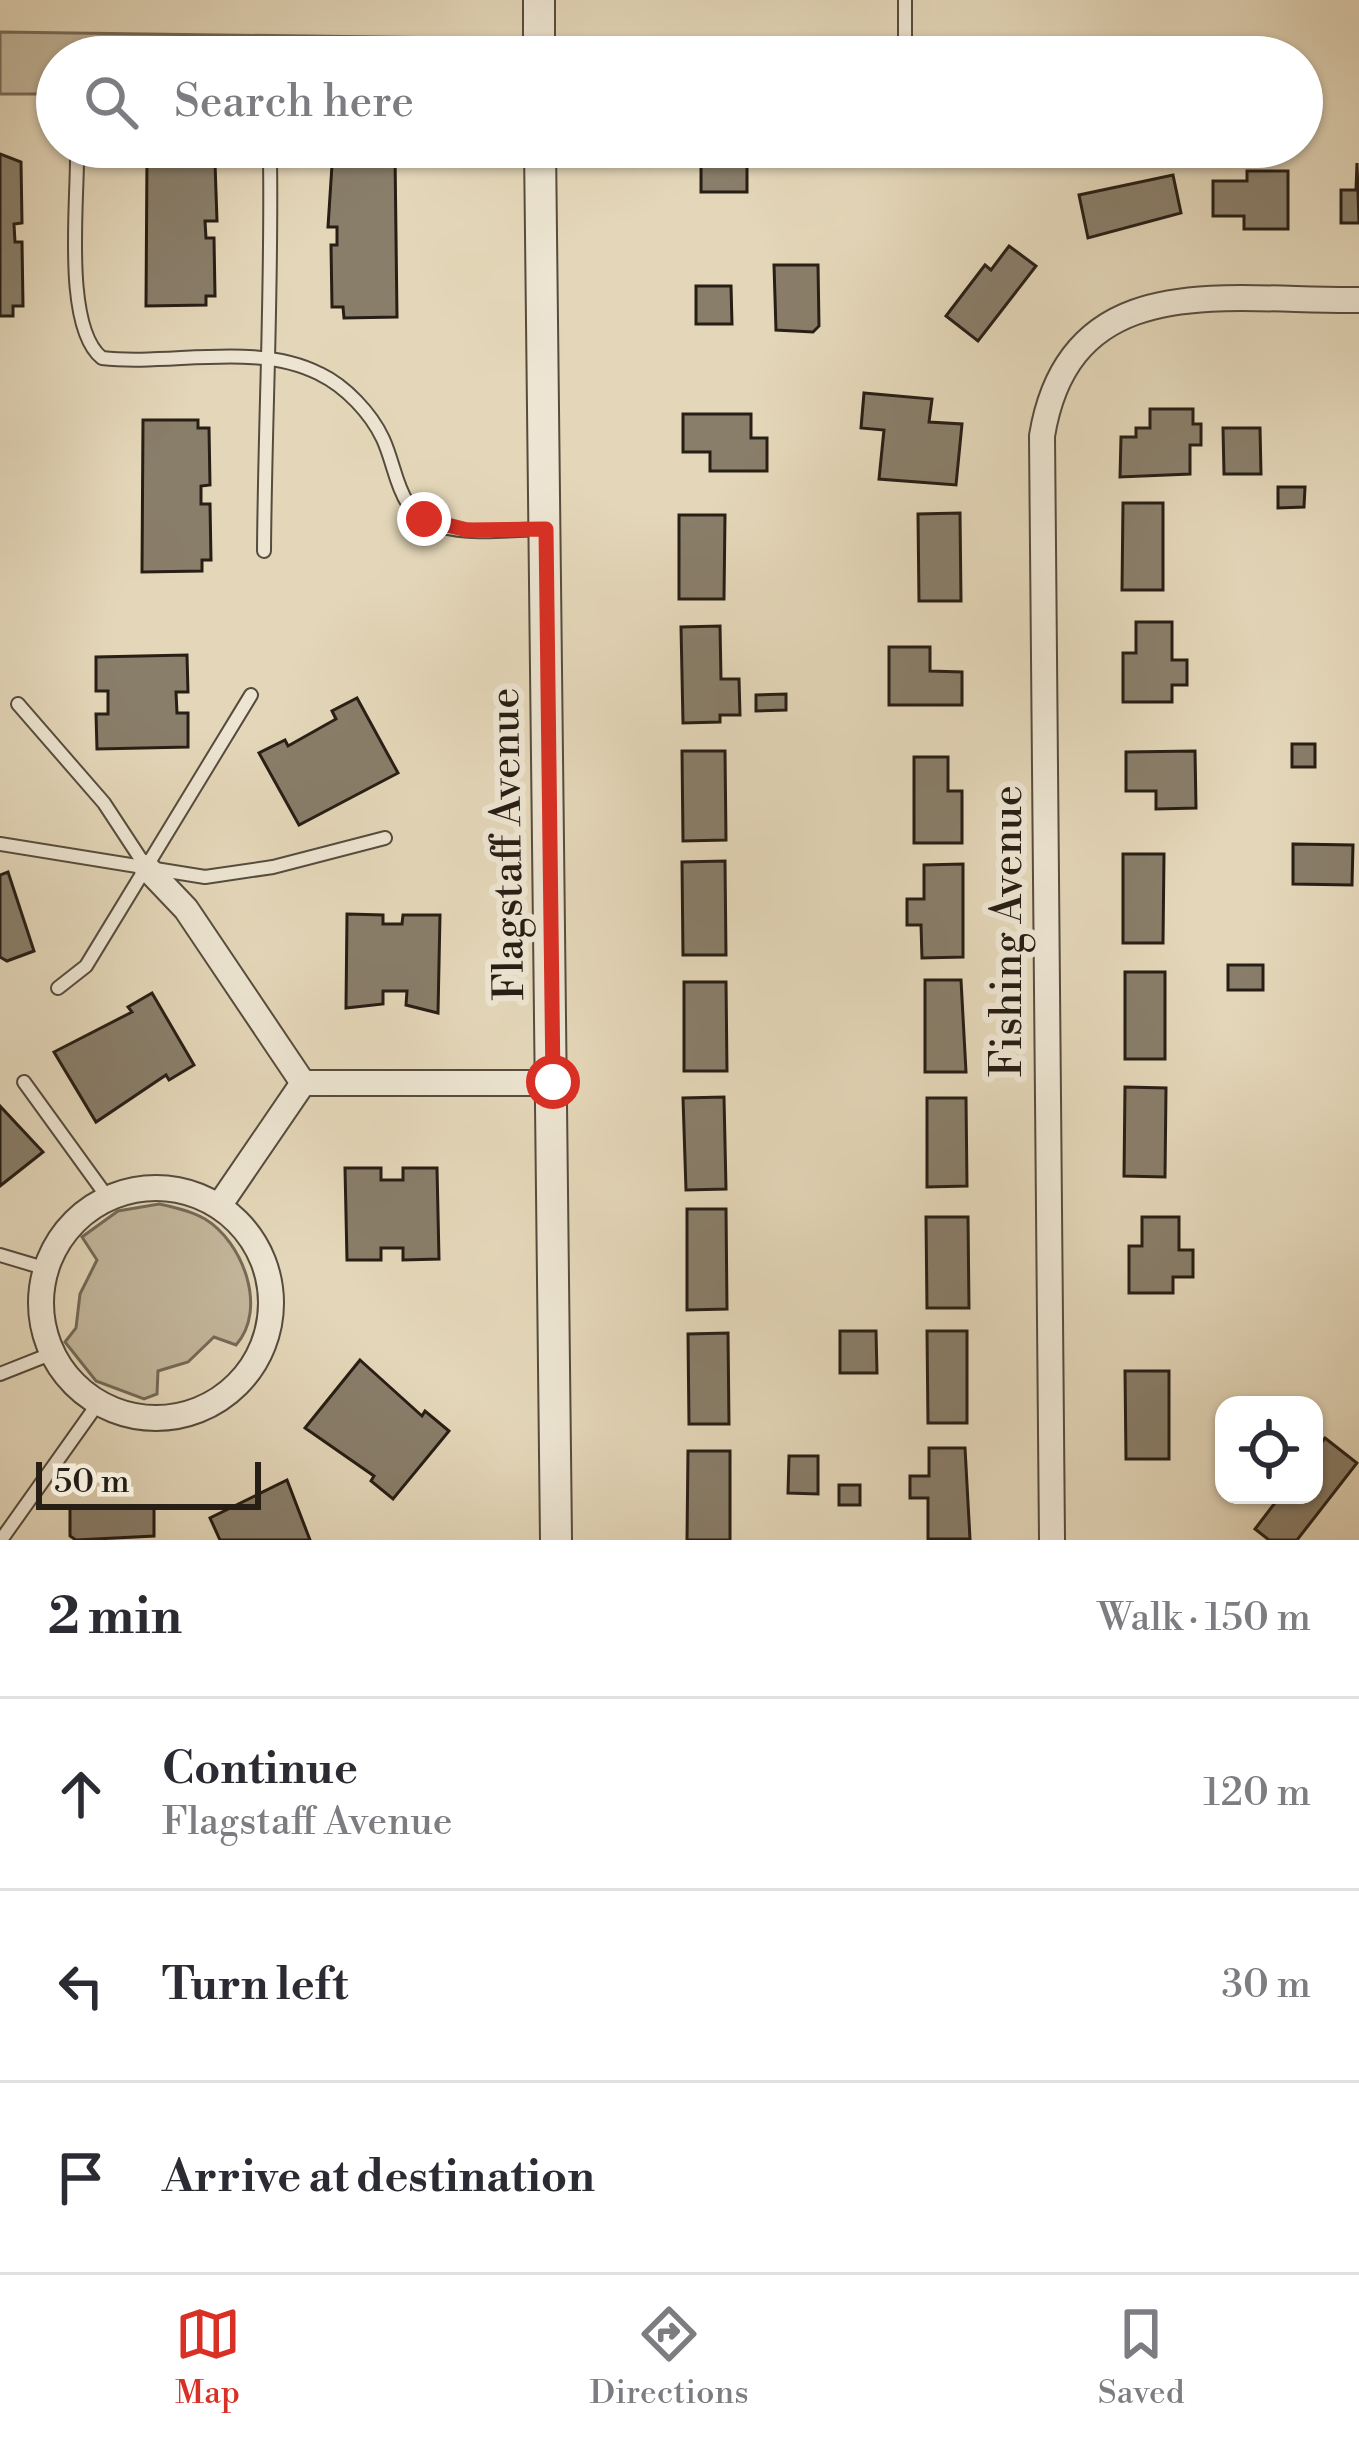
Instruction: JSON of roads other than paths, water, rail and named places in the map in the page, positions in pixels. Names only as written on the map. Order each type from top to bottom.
[{"type":"street","points":[[539,0],[539,36]]},
{"type":"street","name":"Flagstaff Avenue","points":[[541,168],[556,1540]]},
{"type":"street","name":"Fishing Avenue","points":[[1052,1540],[1042,436],[1049,393],[1088,334],[1151,302],[1359,301]]},
{"type":"street","points":[[146,867],[186,908],[303,1083]]},
{"type":"street","points":[[303,1083],[553,1082]]},
{"type":"street","points":[[219,1206],[303,1083]]},
{"type":"street","points":[[165,1187],[219,1206],[242,1224],[269,1275],[270,1318],[258,1359],[218,1401],[191,1413],[134,1416],[99,1402],[72,1380],[53,1353],[41,1316],[46,1269],[63,1234],[108,1198],[165,1187]]},
{"type":"lane","points":[[904,36],[905,0]]},
{"type":"lane","points":[[76,168],[79,318],[90,349],[102,358],[116,360],[268,359],[324,375],[368,415],[383,439],[407,506],[424,519],[467,530],[546,529]]},
{"type":"lane","points":[[264,551],[270,168]]},
{"type":"lane","points":[[58,988],[86,966],[251,695]]},
{"type":"lane","points":[[18,704],[104,803],[146,867]]},
{"type":"lane","points":[[0,844],[205,878],[273,867],[385,838]]},
{"type":"lane","points":[[24,1082],[108,1198]]},
{"type":"lane","points":[[0,1255],[46,1269]]},
{"type":"lane","points":[[0,1374],[53,1353]]},
{"type":"lane","points":[[1,1540],[99,1402]]}]
